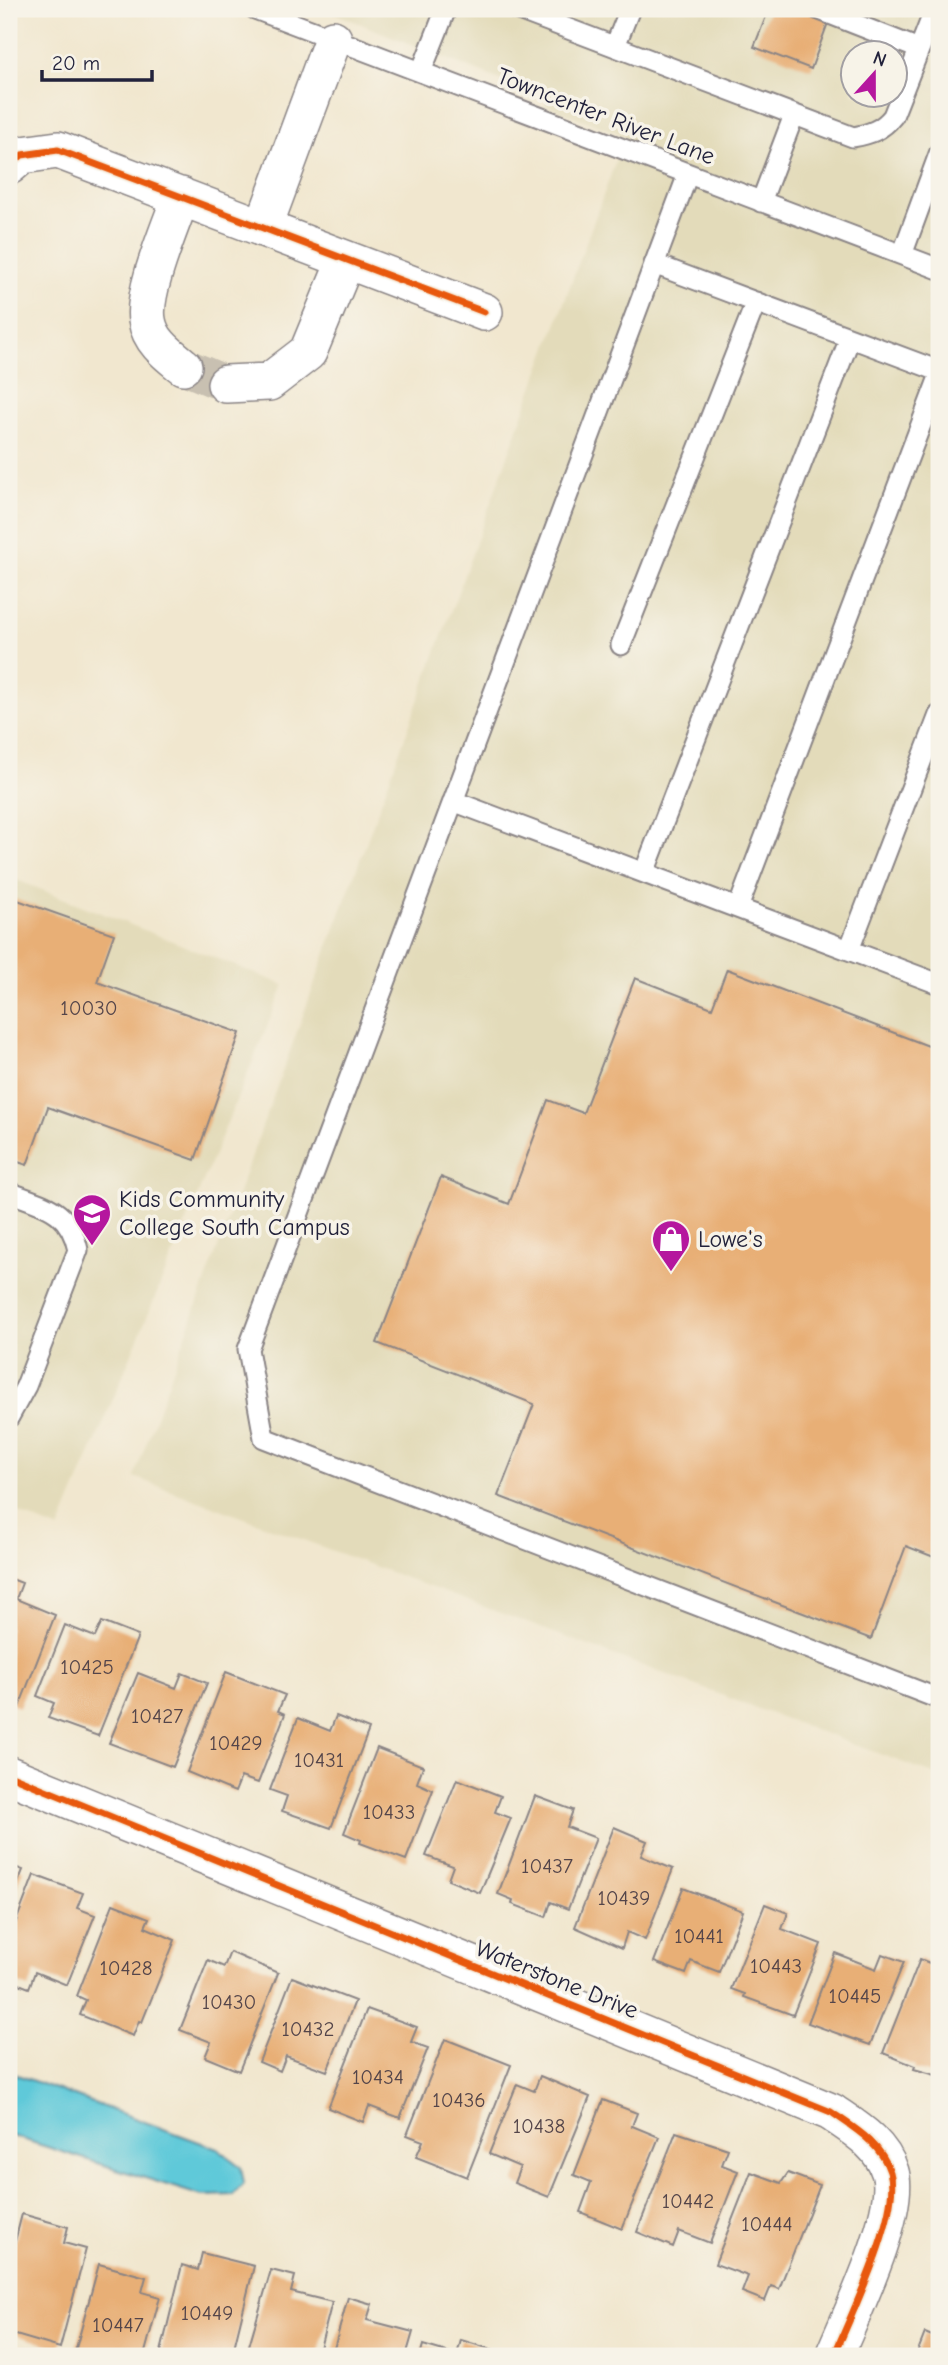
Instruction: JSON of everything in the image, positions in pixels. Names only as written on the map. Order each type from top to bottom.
[{"type":"street","points":[[263,228],[333,39]]},
{"type":"street","points":[[9,166],[22,155],[58,150],[484,312]]},
{"type":"street","points":[[181,196],[152,280],[147,320],[158,345],[183,366]]},
{"type":"street","points":[[226,384],[269,382],[309,352],[346,260]]},
{"type":"street","name":"Waterstone Drive","points":[[9,1775],[831,2112],[871,2140],[890,2173],[890,2212],[834,2356]]},
{"type":"lane","name":"Towncenter River Lane","points":[[255,9],[939,269]]},
{"type":"lane","points":[[421,72],[446,9]]},
{"type":"lane","points":[[516,9],[853,137],[869,134],[884,126],[893,116],[935,9]]},
{"type":"lane","points":[[615,46],[630,9]]},
{"type":"lane","points":[[817,9],[919,49]]},
{"type":"lane","points":[[761,202],[794,115]]},
{"type":"lane","points":[[902,255],[939,154]]},
{"type":"lane","points":[[688,174],[248,1349],[264,1438],[939,1699]]},
{"type":"lane","points":[[654,264],[939,374],[738,908]]},
{"type":"lane","points":[[621,645],[756,302]]},
{"type":"lane","points":[[644,873],[850,338]]},
{"type":"lane","points":[[849,950],[939,715]]},
{"type":"lane","points":[[453,801],[939,984]]},
{"type":"lane","points":[[9,1192],[57,1210],[74,1232],[78,1250],[26,1386],[9,1418]]},
{"type":"shaded area","points":[[324,9],[939,9],[939,1776],[134,1477],[625,136],[545,105],[547,99]]},
{"type":"shaded area","name":"Kids Community College South Campus","points":[[9,877],[284,985],[59,1530],[9,1509]]},
{"type":"water","points":[[9,2072],[218,2149],[241,2167],[244,2183],[233,2195],[202,2196],[9,2135]]},
{"type":"building","points":[[769,9],[833,9],[811,69],[754,47]]},
{"type":"building","name":"Kids Community College South Campus","points":[[9,897],[114,934],[97,982],[240,1033],[195,1160],[48,1107],[27,1165],[9,1159]]},
{"type":"building","name":"Lowe's","points":[[727,969],[939,1050],[939,1559],[906,1546],[871,1639],[498,1496],[534,1404],[377,1343],[441,1177],[509,1204],[548,1100],[583,1113],[635,978],[712,1008]]},
{"type":"building","points":[[9,1578],[22,1583],[16,1599],[55,1615],[19,1707],[9,1703]]},
{"type":"building","points":[[102,1622],[138,1636],[98,1736],[48,1718],[54,1703],[37,1696],[65,1625],[95,1637]]},
{"type":"building","points":[[226,1672],[285,1695],[278,1711],[285,1714],[258,1783],[241,1777],[235,1792],[187,1772]]},
{"type":"building","points":[[138,1673],[176,1688],[182,1673],[207,1683],[173,1767],[109,1743]]},
{"type":"building","points":[[336,1716],[369,1729],[331,1828],[282,1811],[287,1796],[270,1790],[298,1718],[330,1731]]},
{"type":"building","points":[[377,1748],[423,1766],[417,1783],[433,1790],[406,1860],[360,1843],[361,1840],[344,1833]]},
{"type":"building","points":[[457,1779],[501,1796],[495,1812],[511,1818],[480,1893],[448,1880],[453,1866],[426,1856]]},
{"type":"building","points":[[535,1796],[573,1810],[567,1827],[596,1838],[568,1909],[551,1902],[546,1917],[512,1904],[513,1900],[498,1894]]},
{"type":"building","points":[[614,1827],[647,1841],[641,1856],[673,1869],[645,1940],[627,1932],[622,1948],[575,1927]]},
{"type":"building","points":[[9,1865],[23,1870],[9,1905]]},
{"type":"building","points":[[34,1875],[83,1893],[77,1908],[95,1915],[67,1985],[35,1972],[29,1988],[9,1980],[9,1940]]},
{"type":"building","points":[[683,1888],[743,1911],[719,1972],[691,1961],[686,1974],[654,1962]]},
{"type":"building","points":[[113,1904],[149,1918],[145,1927],[175,1940],[142,2022],[139,2021],[133,2036],[80,2015],[86,2000],[77,1996]]},
{"type":"building","points":[[765,1904],[788,1913],[782,1929],[821,1944],[793,2015],[744,1997],[745,1994],[731,1989]]},
{"type":"building","points":[[230,1952],[278,1973],[239,2071],[205,2057],[211,2042],[180,2030],[208,1960],[224,1967]]},
{"type":"building","points":[[835,1953],[876,1969],[882,1954],[904,1962],[870,2045],[808,2023]]},
{"type":"building","points":[[920,1959],[939,1967],[939,2076],[914,2069],[915,2066],[883,2053]]},
{"type":"building","points":[[292,1977],[355,2001],[327,2071],[286,2056],[280,2071],[259,2062]]},
{"type":"building","points":[[367,2009],[417,2027],[411,2042],[428,2048],[400,2118],[369,2106],[363,2122],[328,2108]]},
{"type":"building","points":[[445,2039],[511,2065],[467,2177],[416,2157],[423,2141],[407,2135]]},
{"type":"building","points":[[540,2076],[590,2097],[549,2197],[514,2183],[520,2167],[489,2154],[517,2084],[534,2091]]},
{"type":"building","points":[[603,2100],[637,2113],[632,2126],[659,2137],[622,2229],[580,2212],[591,2182],[574,2175]]},
{"type":"building","points":[[676,2132],[728,2149],[722,2165],[738,2171],[710,2243],[679,2231],[673,2247],[637,2232]]},
{"type":"building","points":[[751,2172],[781,2183],[788,2173],[820,2185],[779,2289],[771,2286],[765,2301],[742,2292],[748,2276],[715,2264]]},
{"type":"building","points":[[22,2214],[68,2227],[64,2243],[86,2249],[60,2348],[9,2333],[9,2265]]},
{"type":"building","points":[[202,2253],[254,2266],[232,2356],[160,2356],[182,2265],[198,2270]]},
{"type":"building","points":[[99,2264],[146,2277],[142,2292],[160,2297],[144,2356],[92,2356],[75,2352]]},
{"type":"building","points":[[271,2270],[295,2276],[291,2292],[332,2302],[318,2356],[246,2356]]},
{"type":"building","points":[[348,2297],[372,2304],[367,2320],[413,2332],[406,2356],[332,2356]]},
{"type":"building","points":[[925,2333],[939,2339],[939,2356],[916,2356]]},
{"type":"building","points":[[461,2340],[497,2351],[495,2356],[420,2356],[423,2345],[457,2355]]},
{"type":"tunnel","points":[[183,366],[226,384]]},
{"type":"cycle path","points":[[9,166],[22,155],[58,150],[484,312]]},
{"type":"cycle path","points":[[9,1775],[831,2112],[849,2124],[873,2144],[886,2162],[892,2190],[882,2237],[834,2356]]},
{"type":"place","name":"Kids Community College South Campus","points":[[92,1247]]},
{"type":"place","name":"Lowe's","points":[[671,1273]]}]
